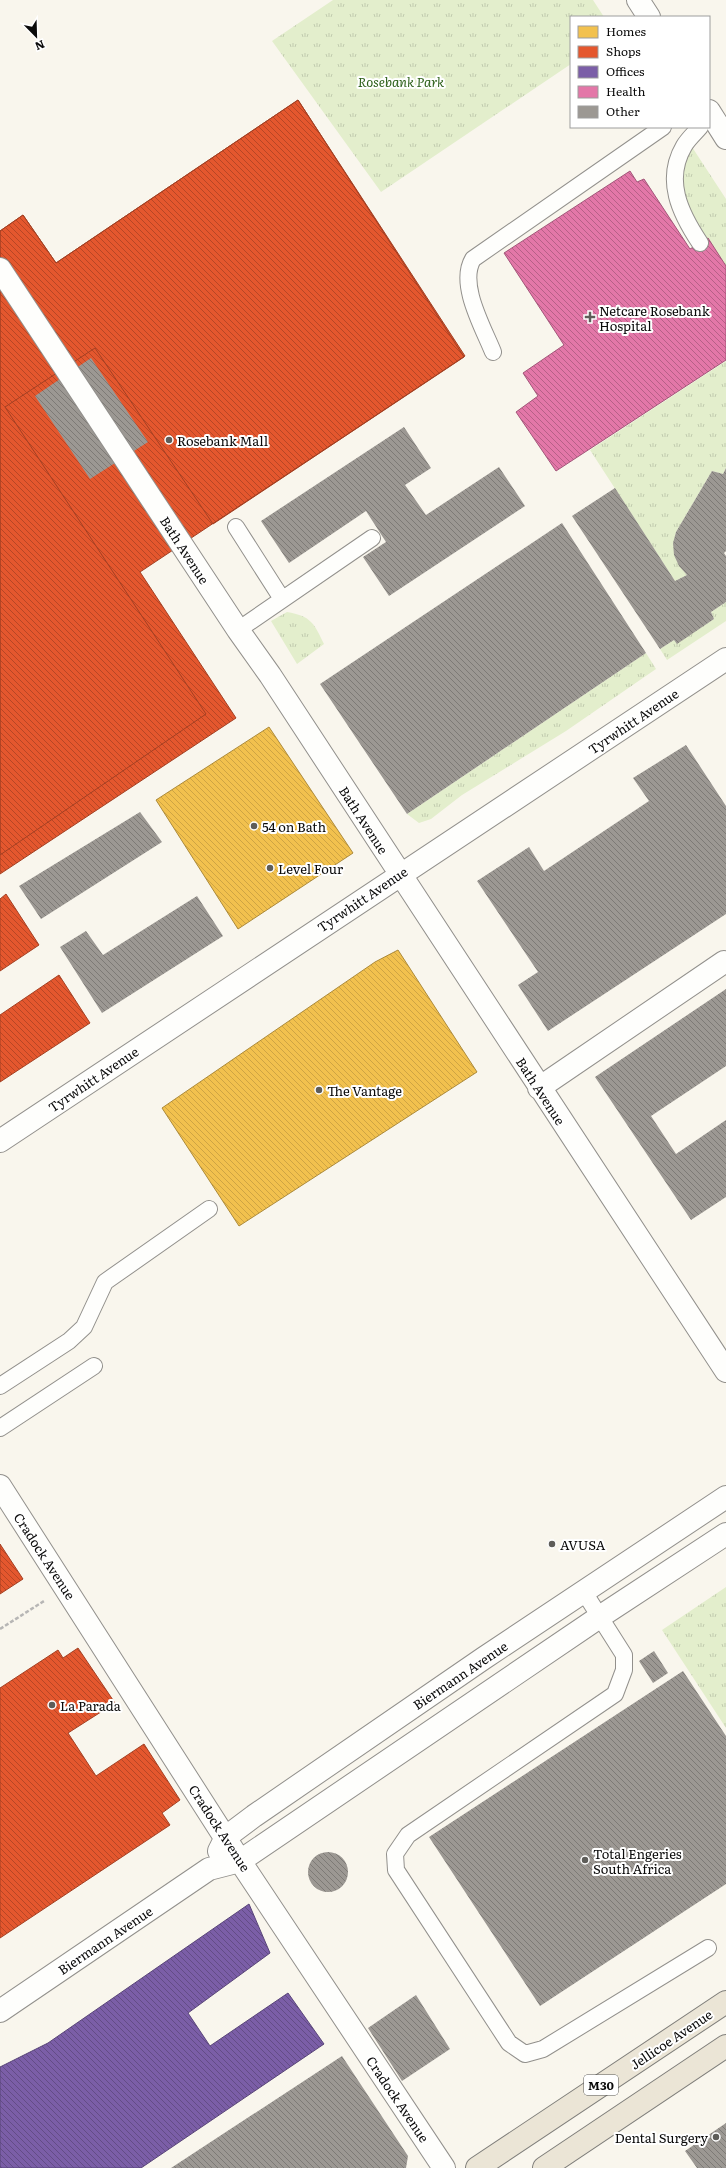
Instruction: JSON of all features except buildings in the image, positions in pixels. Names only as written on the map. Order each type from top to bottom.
[{"type":"main road","name":"Jellicoe Avenue","points":[[477,2168],[726,2002]]},
{"type":"main road","name":"M30","points":[[544,2168],[726,2046]]},
{"type":"street","points":[[638,0],[648,16]]},
{"type":"street","points":[[710,120],[726,138]]},
{"type":"street","name":"Bath Avenue","points":[[0,269],[238,630],[270,675],[399,875],[726,1371]]},
{"type":"street","name":"Tyrwhitt Avenue","points":[[0,1141],[726,659]]},
{"type":"street","points":[[539,1088],[724,962]]},
{"type":"street","name":"Cradock Avenue","points":[[0,1486],[240,1861],[444,2168]]},
{"type":"street","name":"Biermann Avenue","points":[[209,1869],[226,1837],[254,1816],[484,1658],[726,1497]]},
{"type":"street","name":"Biermann Avenue","points":[[0,2011],[209,1869],[240,1861],[600,1616],[726,1534]]},
{"type":"street","points":[[484,1658],[502,1684]]},
{"type":"lane","points":[[493,352],[469,289],[467,275],[468,266],[473,259],[662,128]]},
{"type":"lane","points":[[698,128],[684,145],[677,161],[674,181],[675,193],[680,209],[700,243]]},
{"type":"lane","points":[[236,527],[282,599]]},
{"type":"lane","points":[[238,630],[372,538]]},
{"type":"lane","points":[[0,1386],[69,1341],[84,1327],[105,1282],[209,1209]]},
{"type":"lane","points":[[0,1428],[94,1366]]},
{"type":"lane","points":[[584,1592],[624,1655],[624,1670],[615,1694],[408,1835],[395,1854],[396,1870],[509,2043],[525,2054],[543,2049],[708,1948]]},
{"type":"path","points":[[0,1629],[65,1588]]},
{"type":"green space","name":"Rosebank Park","points":[[333,0],[593,0],[603,16],[570,16],[570,65],[381,192],[272,41]]},
{"type":"green space","points":[[692,147],[726,199],[726,266],[700,243],[691,229],[677,161]]},
{"type":"green space","points":[[726,361],[726,468],[723,474],[712,471],[676,532],[674,544],[675,555],[687,575],[675,581],[590,450]]},
{"type":"green space","points":[[726,602],[726,621],[667,660],[660,649],[674,640],[677,643],[714,619],[711,612]]},
{"type":"green space","points":[[287,612],[307,618],[314,626],[324,644],[297,664],[271,621]]},
{"type":"green space","points":[[646,653],[656,669],[566,731],[462,795],[431,819],[419,823],[407,814]]},
{"type":"green space","points":[[726,1587],[726,1728],[662,1630]]},
{"type":"place","name":"Netcare Rosebank Hospital","points":[[590,317]]},
{"type":"place","name":"Rosebank Mall","points":[[169,440]]},
{"type":"place","name":"54 on Bath","points":[[254,826]]},
{"type":"place","name":"Level Four","points":[[270,868]]},
{"type":"place","name":"The Vantage","points":[[319,1090]]},
{"type":"place","name":"AVUSA","points":[[552,1544]]},
{"type":"place","name":"La Parada","points":[[52,1705]]},
{"type":"place","name":"Total Engeries South Africa","points":[[585,1860]]},
{"type":"place","name":"Dental Surgery","points":[[716,2137]]}]
